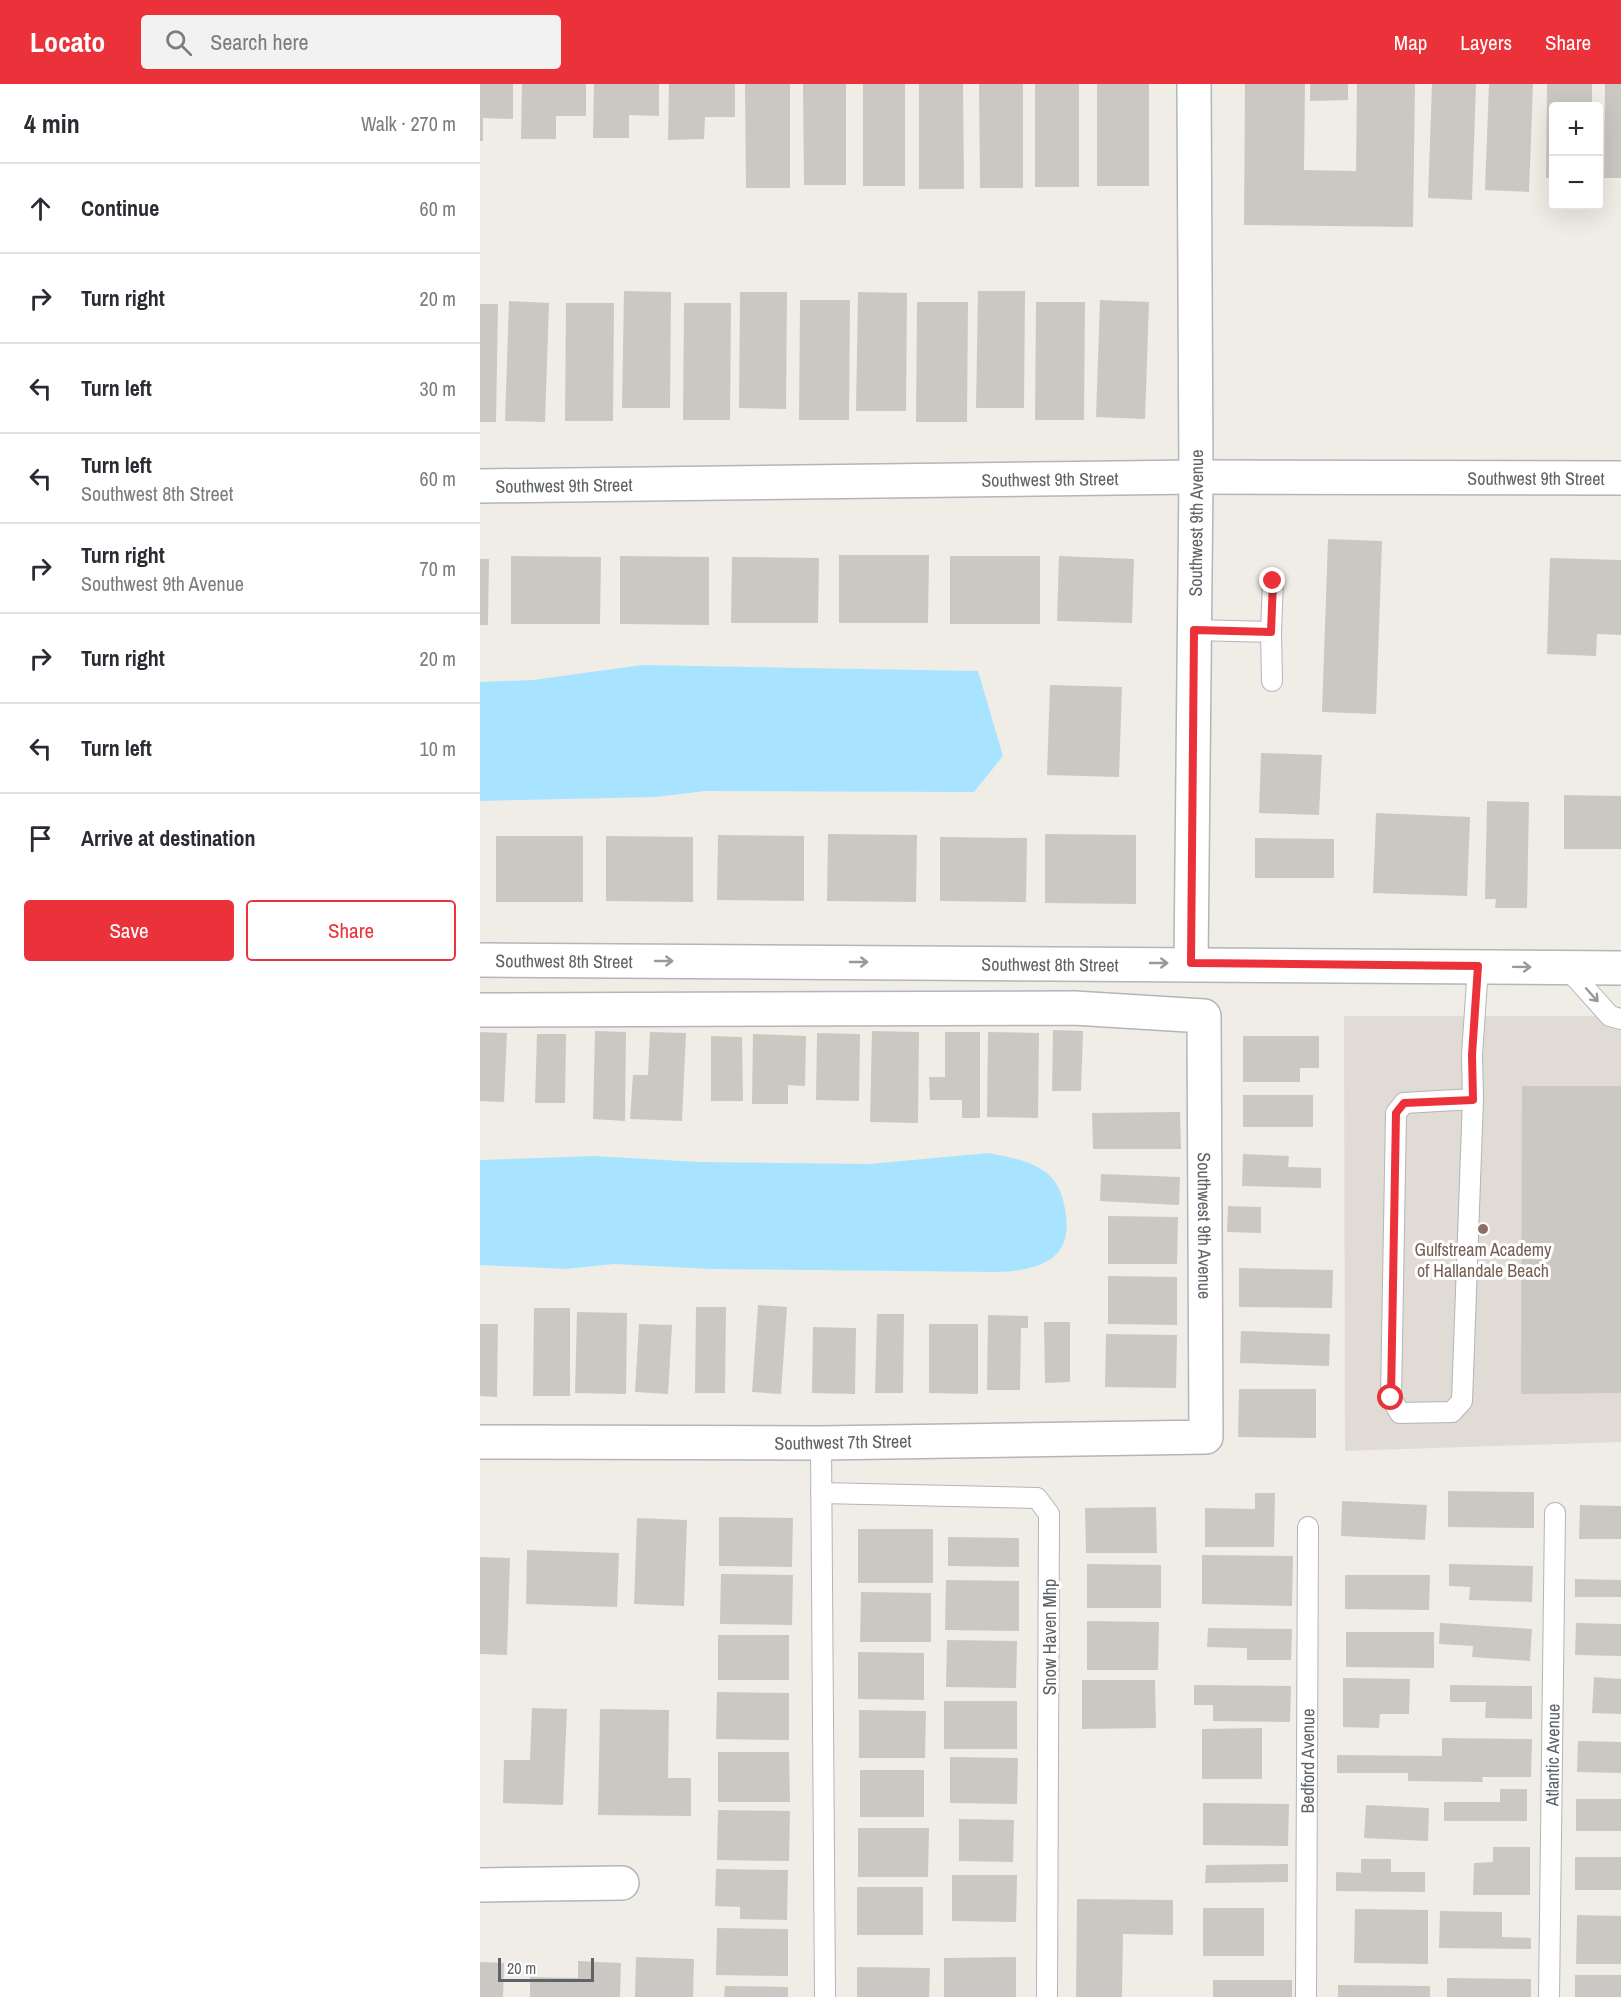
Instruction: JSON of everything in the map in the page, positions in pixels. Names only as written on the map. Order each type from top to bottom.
[{"type":"street","name":"Southwest 9th Avenue","points":[[1191,963],[1196,477],[1194,84]]},
{"type":"street","name":"Southwest 9th Street","points":[[480,486],[1196,477],[1621,478]]},
{"type":"street","name":"Southwest 8th Street","points":[[480,960],[1191,963],[1621,968]]},
{"type":"street","name":"Southwest 9th Avenue","points":[[480,1010],[1074,1008],[1204,1016],[1206,1437]]},
{"type":"street","name":"Southwest 7th Street","points":[[480,1442],[821,1443],[1206,1437]]},
{"type":"street","points":[[480,1885],[622,1883]]},
{"type":"lane","points":[[1272,681],[1273,581]]},
{"type":"lane","points":[[1194,630],[1271,632]]},
{"type":"lane","points":[[1473,1100],[1404,1103],[1396,1113],[1391,1398],[1400,1413],[1452,1412],[1462,1401],[1473,1100],[1472,1055],[1478,966]]},
{"type":"lane","points":[[1566,967],[1610,1016],[1621,1018]]},
{"type":"lane","points":[[821,1443],[825,1997]]},
{"type":"lane","name":"Snow Haven Mhp","points":[[821,1493],[1037,1498],[1049,1514],[1047,1997]]},
{"type":"lane","name":"Atlantic Avenue","points":[[1549,1997],[1555,1513]]},
{"type":"lane","name":"Bedford Avenue","points":[[1306,1997],[1308,1527]]},
{"type":"shaded area","name":"Gulfstream Academy of Hallandale Beach","points":[[1344,1016],[1621,1016],[1621,1442],[1345,1451]]},
{"type":"water","points":[[642,665],[978,671],[1003,756],[974,792],[705,791],[656,797],[480,801],[480,682],[533,680]]},
{"type":"water","points":[[989,1153],[1037,1166],[1050,1176],[1060,1191],[1067,1226],[1065,1240],[1051,1259],[1040,1265],[997,1272],[710,1269],[614,1264],[565,1269],[480,1265],[480,1160],[594,1156],[700,1162],[869,1164]]},
{"type":"building","points":[[480,84],[513,84],[513,119],[483,118],[483,141],[480,141]]},
{"type":"building","points":[[522,84],[586,84],[586,116],[556,116],[556,139],[521,139]]},
{"type":"building","points":[[594,84],[659,84],[659,116],[629,115],[629,138],[593,138]]},
{"type":"building","points":[[669,84],[735,84],[735,117],[705,117],[704,139],[668,140]]},
{"type":"building","points":[[745,84],[790,84],[790,188],[746,188]]},
{"type":"building","points":[[803,84],[846,84],[846,185],[804,185]]},
{"type":"building","points":[[863,84],[905,84],[905,186],[863,186]]},
{"type":"building","points":[[919,84],[963,84],[964,189],[919,189]]},
{"type":"building","points":[[979,84],[1023,84],[1023,188],[980,188]]},
{"type":"building","points":[[1035,84],[1079,84],[1079,187],[1035,187]]},
{"type":"building","points":[[1097,84],[1149,84],[1149,186],[1097,186]]},
{"type":"building","points":[[1245,84],[1305,84],[1304,170],[1356,171],[1357,84],[1415,84],[1413,227],[1244,225]]},
{"type":"building","points":[[1310,84],[1348,84],[1348,100],[1310,101]]},
{"type":"building","points":[[1432,84],[1476,84],[1472,200],[1428,198]]},
{"type":"building","points":[[1489,84],[1533,84],[1529,192],[1485,190]]},
{"type":"building","points":[[1547,84],[1592,84],[1592,102],[1549,102],[1549,178],[1546,178]]},
{"type":"building","points":[[1605,84],[1621,84],[1621,178],[1604,178]]},
{"type":"building","points":[[624,291],[671,292],[670,408],[622,408]]},
{"type":"building","points":[[978,291],[1025,291],[1024,408],[976,408]]},
{"type":"building","points":[[740,292],[787,292],[786,409],[739,408]]},
{"type":"building","points":[[858,292],[907,293],[906,411],[856,411]]},
{"type":"building","points":[[800,300],[850,300],[849,420],[799,420]]},
{"type":"building","points":[[1100,300],[1149,302],[1145,419],[1096,417]]},
{"type":"building","points":[[509,301],[549,303],[545,422],[505,421]]},
{"type":"building","points":[[917,302],[968,302],[967,422],[916,422]]},
{"type":"building","points":[[1036,302],[1085,302],[1084,420],[1035,420]]},
{"type":"building","points":[[566,303],[614,303],[613,421],[565,421]]},
{"type":"building","points":[[684,303],[731,303],[730,420],[683,420]]},
{"type":"building","points":[[480,304],[498,304],[496,422],[480,422]]},
{"type":"building","points":[[1328,539],[1382,541],[1376,714],[1322,712]]},
{"type":"building","points":[[839,555],[929,555],[928,623],[839,623]]},
{"type":"building","points":[[511,556],[601,557],[600,624],[511,624]]},
{"type":"building","points":[[620,556],[709,557],[709,625],[620,624]]},
{"type":"building","points":[[950,556],[1040,556],[1040,624],[950,624]]},
{"type":"building","points":[[1059,556],[1134,559],[1132,623],[1057,621]]},
{"type":"building","points":[[732,557],[819,558],[818,623],[731,623]]},
{"type":"building","points":[[1550,558],[1621,560],[1621,635],[1597,634],[1596,656],[1547,654]]},
{"type":"building","points":[[480,559],[489,559],[488,625],[480,625]]},
{"type":"building","points":[[1050,685],[1122,687],[1119,777],[1047,775]]},
{"type":"building","points":[[1261,753],[1322,755],[1319,815],[1259,813]]},
{"type":"building","points":[[1564,795],[1621,796],[1621,849],[1564,849]]},
{"type":"building","points":[[1487,801],[1529,802],[1527,908],[1495,908],[1496,899],[1485,899]]},
{"type":"building","points":[[1376,813],[1470,817],[1467,896],[1373,893]]},
{"type":"building","points":[[828,834],[917,835],[916,902],[827,901]]},
{"type":"building","points":[[1045,834],[1136,835],[1136,904],[1045,903]]},
{"type":"building","points":[[718,835],[804,836],[804,901],[717,900]]},
{"type":"building","points":[[496,836],[583,836],[583,902],[496,902]]},
{"type":"building","points":[[606,836],[693,837],[693,902],[606,901]]},
{"type":"building","points":[[940,837],[1027,838],[1026,902],[940,901]]},
{"type":"building","points":[[1255,838],[1334,839],[1334,878],[1255,878]]},
{"type":"building","points":[[1053,1030],[1083,1031],[1081,1091],[1052,1091]]},
{"type":"building","points":[[595,1031],[626,1032],[625,1121],[593,1119]]},
{"type":"building","points":[[872,1031],[919,1032],[918,1123],[870,1122]]},
{"type":"building","points":[[480,1032],[507,1033],[504,1102],[480,1101]]},
{"type":"building","points":[[650,1032],[686,1033],[682,1121],[630,1119],[633,1075],[648,1075]]},
{"type":"building","points":[[945,1032],[980,1032],[980,1118],[962,1118],[962,1100],[930,1100],[929,1077],[945,1077]]},
{"type":"building","points":[[988,1032],[1039,1033],[1038,1118],[987,1117]]},
{"type":"building","points":[[817,1033],[860,1034],[859,1101],[816,1100]]},
{"type":"building","points":[[537,1034],[566,1034],[565,1103],[535,1103]]},
{"type":"building","points":[[753,1034],[806,1036],[805,1086],[788,1085],[788,1104],[752,1104]]},
{"type":"building","points":[[711,1036],[742,1037],[743,1101],[711,1101]]},
{"type":"building","points":[[1243,1036],[1319,1036],[1319,1068],[1300,1068],[1300,1082],[1243,1082]]},
{"type":"building","points":[[1522,1086],[1621,1086],[1621,1393],[1521,1394]]},
{"type":"building","points":[[1243,1095],[1313,1095],[1313,1127],[1243,1127]]},
{"type":"building","points":[[1180,1112],[1181,1149],[1093,1149],[1092,1113]]},
{"type":"building","points":[[1243,1154],[1289,1156],[1288,1167],[1321,1168],[1321,1188],[1242,1186]]},
{"type":"building","points":[[1101,1174],[1180,1177],[1179,1205],[1100,1201]]},
{"type":"building","points":[[1228,1206],[1261,1207],[1261,1233],[1227,1232]]},
{"type":"building","points":[[1108,1216],[1178,1217],[1177,1264],[1108,1264]]},
{"type":"building","points":[[1239,1268],[1333,1270],[1332,1308],[1239,1307]]},
{"type":"building","points":[[1108,1276],[1177,1277],[1177,1325],[1108,1324]]},
{"type":"building","points":[[758,1305],[787,1307],[781,1394],[752,1392]]},
{"type":"building","points":[[696,1307],[726,1307],[725,1393],[695,1393]]},
{"type":"building","points":[[534,1308],[570,1308],[570,1396],[533,1396]]},
{"type":"building","points":[[577,1312],[627,1313],[626,1394],[575,1393]]},
{"type":"building","points":[[877,1314],[904,1314],[903,1393],[875,1393]]},
{"type":"building","points":[[988,1315],[1028,1316],[1028,1328],[1021,1328],[1020,1390],[987,1390]]},
{"type":"building","points":[[1044,1322],[1070,1322],[1070,1382],[1045,1383]]},
{"type":"building","points":[[480,1324],[498,1324],[497,1397],[480,1396]]},
{"type":"building","points":[[639,1324],[672,1325],[668,1394],[635,1392]]},
{"type":"building","points":[[929,1324],[978,1324],[978,1394],[929,1393]]},
{"type":"building","points":[[813,1327],[856,1328],[855,1394],[812,1393]]},
{"type":"building","points":[[1241,1331],[1330,1334],[1329,1366],[1240,1363]]},
{"type":"building","points":[[1106,1334],[1177,1335],[1176,1388],[1105,1387]]},
{"type":"building","points":[[1239,1389],[1316,1389],[1316,1438],[1238,1437]]},
{"type":"building","points":[[1448,1491],[1534,1492],[1534,1528],[1448,1527]]},
{"type":"building","points":[[1255,1493],[1275,1493],[1274,1547],[1205,1547],[1205,1508],[1255,1509]]},
{"type":"building","points":[[1342,1501],[1427,1505],[1425,1540],[1341,1536]]},
{"type":"building","points":[[1580,1505],[1621,1506],[1621,1539],[1579,1539]]},
{"type":"building","points":[[1156,1507],[1157,1553],[1086,1553],[1085,1508]]},
{"type":"building","points":[[719,1517],[793,1518],[792,1567],[719,1566]]},
{"type":"building","points":[[637,1518],[687,1520],[684,1606],[634,1604]]},
{"type":"building","points":[[858,1529],[933,1529],[933,1583],[858,1583]]},
{"type":"building","points":[[948,1537],[1019,1538],[1019,1567],[948,1566]]},
{"type":"building","points":[[527,1550],[619,1553],[617,1607],[526,1604]]},
{"type":"building","points":[[1202,1555],[1293,1556],[1292,1606],[1202,1604]]},
{"type":"building","points":[[480,1557],[510,1558],[507,1655],[480,1654]]},
{"type":"building","points":[[1087,1564],[1161,1565],[1161,1608],[1087,1608]]},
{"type":"building","points":[[1449,1564],[1533,1566],[1532,1602],[1469,1600],[1470,1587],[1449,1586]]},
{"type":"building","points":[[721,1574],[793,1575],[792,1625],[720,1624]]},
{"type":"building","points":[[1345,1575],[1430,1575],[1429,1610],[1345,1609]]},
{"type":"building","points":[[1575,1579],[1621,1580],[1621,1597],[1575,1597]]},
{"type":"building","points":[[946,1580],[1019,1581],[1019,1631],[945,1630]]},
{"type":"building","points":[[861,1592],[931,1593],[931,1642],[860,1642]]},
{"type":"building","points":[[1087,1621],[1159,1622],[1158,1670],[1087,1670]]},
{"type":"building","points":[[1440,1623],[1532,1629],[1530,1661],[1472,1657],[1473,1646],[1439,1644]]},
{"type":"building","points":[[1576,1623],[1621,1624],[1621,1656],[1575,1655]]},
{"type":"building","points":[[1208,1628],[1292,1629],[1291,1660],[1247,1660],[1247,1648],[1207,1647]]},
{"type":"building","points":[[1346,1632],[1434,1632],[1434,1668],[1346,1667]]},
{"type":"building","points":[[718,1635],[789,1635],[789,1680],[718,1680]]},
{"type":"building","points":[[947,1640],[1017,1641],[1016,1688],[946,1687]]},
{"type":"building","points":[[858,1652],[924,1653],[924,1700],[858,1699]]},
{"type":"building","points":[[1594,1677],[1621,1679],[1621,1714],[1592,1713]]},
{"type":"building","points":[[1343,1678],[1410,1679],[1409,1714],[1380,1714],[1379,1728],[1343,1727]]},
{"type":"building","points":[[1082,1680],[1155,1680],[1156,1728],[1082,1729]]},
{"type":"building","points":[[1194,1685],[1291,1686],[1290,1722],[1213,1721],[1213,1705],[1194,1705]]},
{"type":"building","points":[[1450,1685],[1532,1686],[1532,1719],[1485,1718],[1486,1702],[1450,1702]]},
{"type":"building","points":[[717,1692],[789,1693],[789,1740],[716,1739]]},
{"type":"building","points":[[944,1701],[1017,1701],[1017,1749],[944,1749]]},
{"type":"building","points":[[532,1708],[567,1709],[563,1805],[503,1803],[504,1760],[530,1760]]},
{"type":"building","points":[[600,1709],[669,1710],[668,1778],[691,1778],[691,1816],[598,1815]]},
{"type":"building","points":[[859,1710],[926,1711],[925,1758],[859,1758]]},
{"type":"building","points":[[1262,1728],[1262,1779],[1202,1779],[1202,1729]]},
{"type":"building","points":[[1442,1738],[1532,1739],[1531,1777],[1482,1777],[1483,1782],[1408,1781],[1408,1773],[1337,1773],[1337,1755],[1442,1756]]},
{"type":"building","points":[[1578,1741],[1621,1742],[1621,1773],[1577,1772]]},
{"type":"building","points":[[718,1752],[789,1752],[790,1802],[718,1802]]},
{"type":"building","points":[[950,1757],[1018,1758],[1017,1804],[950,1803]]},
{"type":"building","points":[[860,1770],[924,1770],[924,1817],[860,1817]]},
{"type":"building","points":[[1500,1789],[1527,1789],[1527,1821],[1444,1821],[1444,1802],[1500,1802]]},
{"type":"building","points":[[1576,1799],[1621,1799],[1621,1831],[1576,1831]]},
{"type":"building","points":[[1203,1803],[1289,1804],[1288,1846],[1203,1845]]},
{"type":"building","points":[[1366,1805],[1429,1808],[1428,1841],[1364,1838]]},
{"type":"building","points":[[718,1810],[790,1811],[789,1861],[717,1860]]},
{"type":"building","points":[[959,1819],[1014,1820],[1013,1862],[959,1861]]},
{"type":"building","points":[[858,1828],[929,1828],[928,1877],[858,1877]]},
{"type":"building","points":[[1493,1847],[1530,1847],[1530,1895],[1473,1895],[1474,1863],[1493,1862]]},
{"type":"building","points":[[1575,1857],[1621,1857],[1621,1890],[1575,1890]]},
{"type":"building","points":[[1361,1859],[1391,1859],[1391,1872],[1425,1872],[1425,1892],[1336,1891],[1336,1872],[1361,1873]]},
{"type":"building","points":[[1288,1864],[1288,1882],[1205,1883],[1206,1865]]},
{"type":"building","points":[[716,1869],[788,1870],[787,1920],[740,1919],[740,1907],[715,1906]]},
{"type":"building","points":[[952,1875],[1017,1875],[1016,1922],[952,1921]]},
{"type":"building","points":[[857,1887],[923,1887],[923,1935],[857,1935]]},
{"type":"building","points":[[1077,1899],[1173,1900],[1173,1935],[1123,1934],[1122,1997],[1076,1997]]},
{"type":"building","points":[[1203,1908],[1264,1908],[1264,1956],[1203,1956]]},
{"type":"building","points":[[1355,1909],[1428,1910],[1428,1964],[1354,1963]]},
{"type":"building","points":[[1440,1911],[1502,1912],[1502,1937],[1531,1938],[1531,1949],[1439,1948]]},
{"type":"building","points":[[1577,1915],[1621,1916],[1621,1964],[1576,1964]]},
{"type":"building","points":[[717,1928],[788,1929],[788,1976],[716,1975]]},
{"type":"building","points":[[636,1957],[694,1959],[693,1997],[635,1997]]},
{"type":"building","points":[[1016,1957],[1016,1997],[944,1997],[944,1958]]},
{"type":"building","points":[[578,1961],[621,1963],[620,1997],[530,1997],[530,1977],[578,1978]]},
{"type":"building","points":[[480,1962],[504,1963],[503,1997],[480,1997]]},
{"type":"building","points":[[857,1967],[930,1968],[929,1997],[857,1997]]},
{"type":"building","points":[[1575,1975],[1621,1975],[1621,1997],[1575,1997]]},
{"type":"building","points":[[1447,1978],[1531,1979],[1531,1997],[1447,1997]]},
{"type":"building","points":[[1213,1980],[1292,1980],[1292,1997],[1213,1997]]},
{"type":"building","points":[[1338,1985],[1430,1986],[1430,1997],[1338,1997]]},
{"type":"building","points":[[725,1986],[788,1987],[788,1997],[724,1997]]},
{"type":"place","name":"Gulfstream Academy of Hallandale Beach","points":[[1483,1229]]},
{"type":"route","points":[[1273,581],[1271,632],[1194,630],[1191,963],[1478,966],[1472,1055],[1473,1100],[1404,1103],[1396,1113],[1391,1398]]}]
